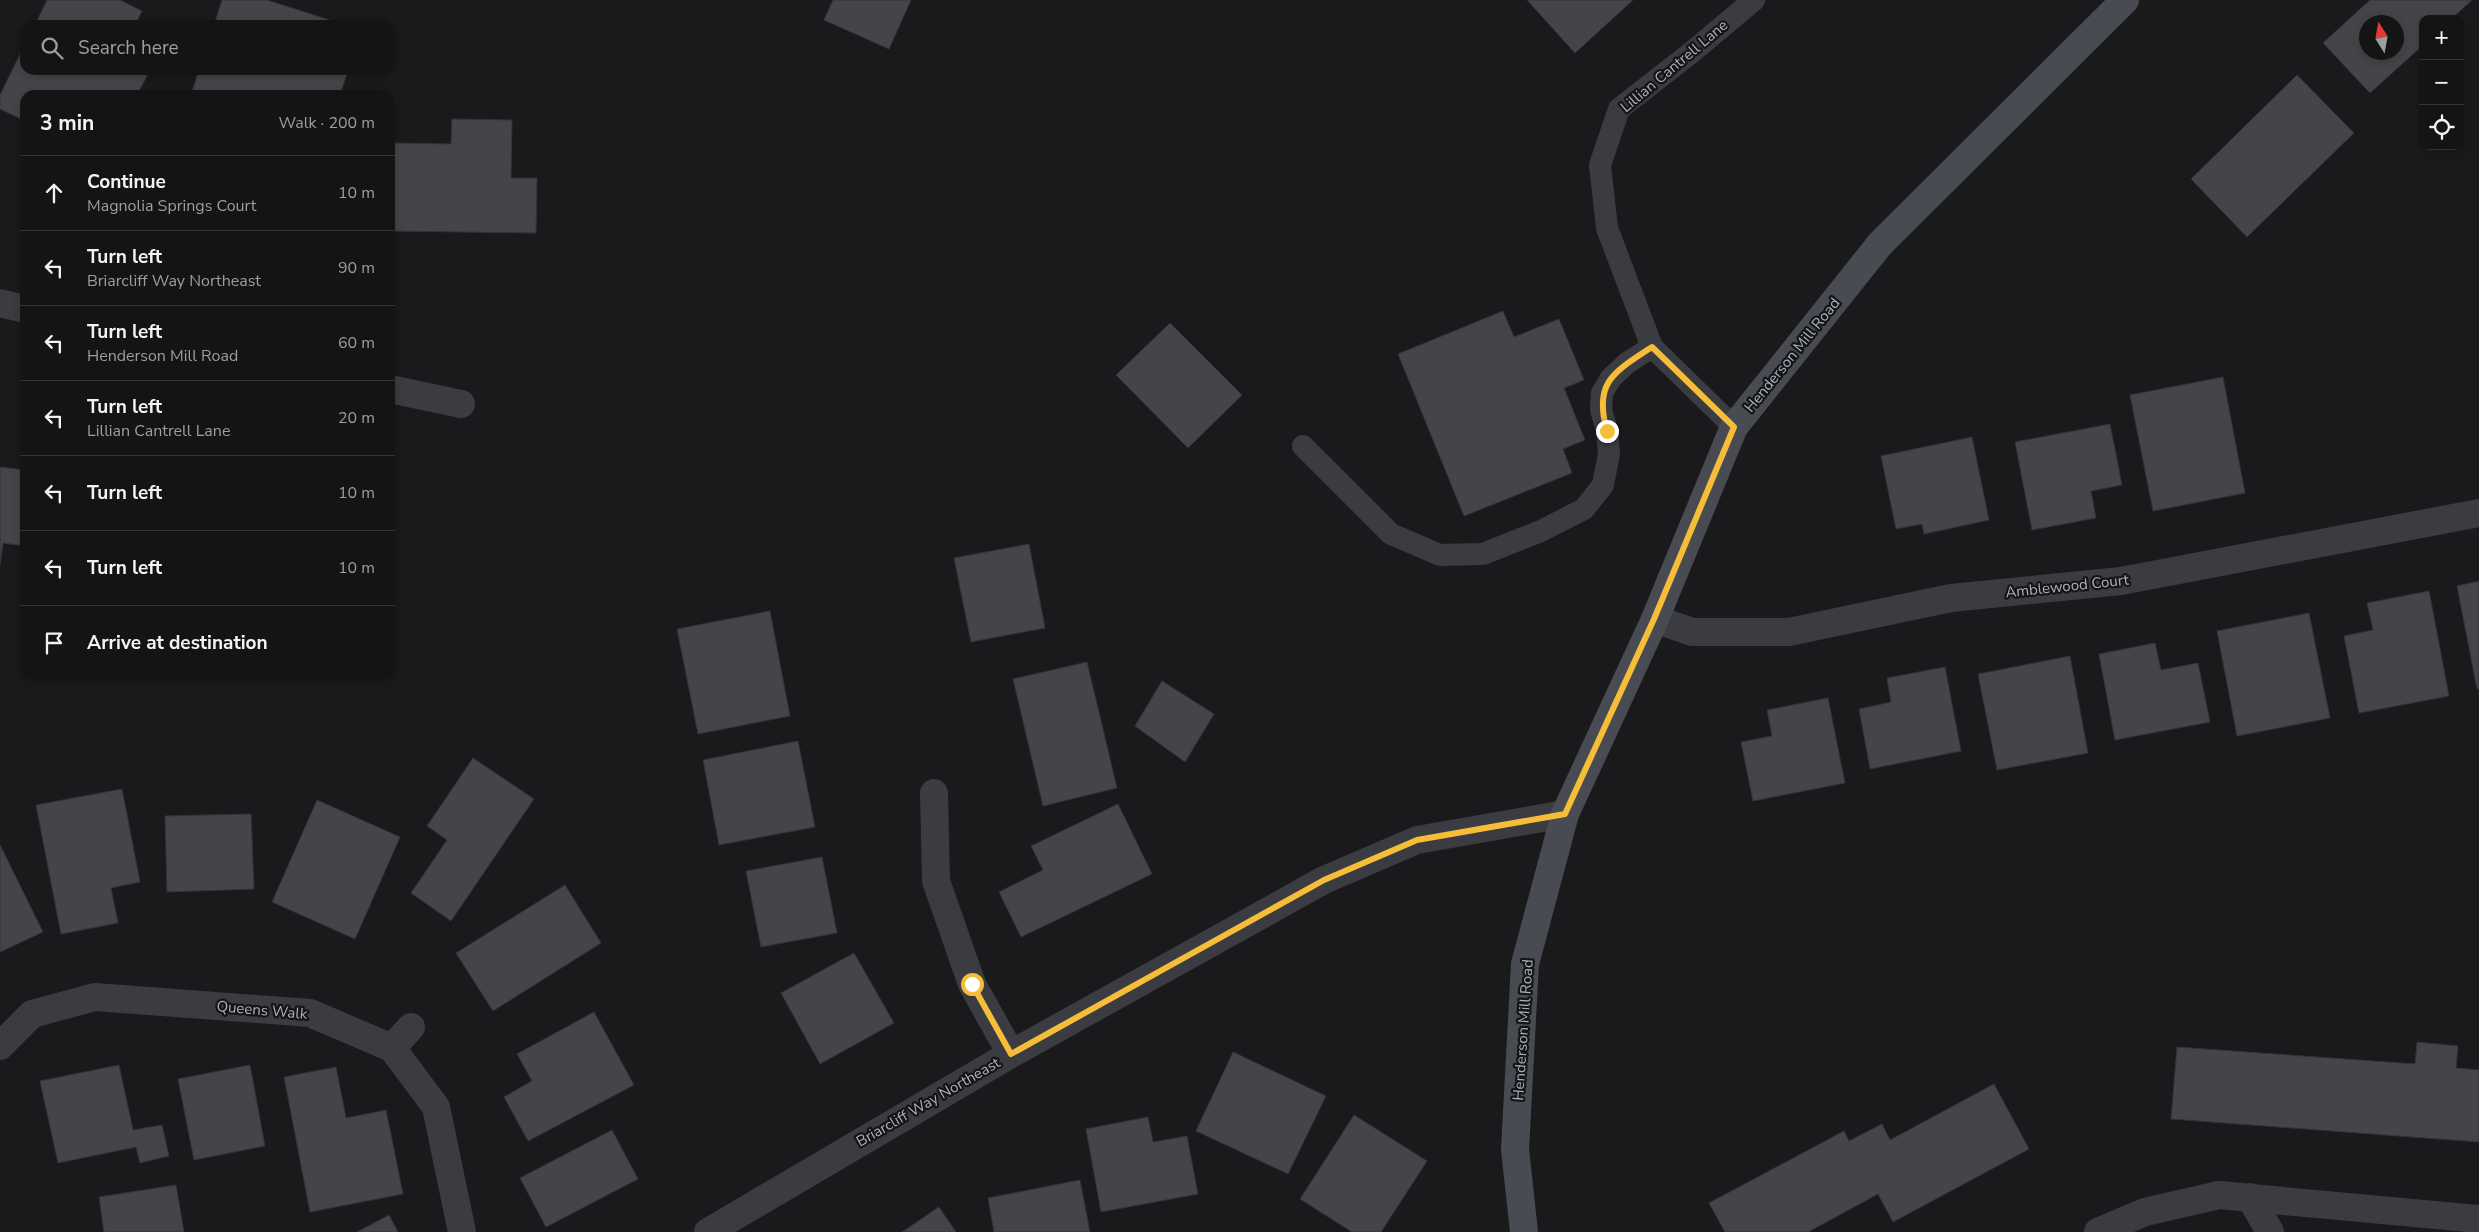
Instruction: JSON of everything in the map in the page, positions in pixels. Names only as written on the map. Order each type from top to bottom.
[{"type":"street","name":"Henderson Mill Road","points":[[1524,1232],[1514,1149],[1526,964],[1565,814],[1654,619],[1734,427],[1880,244],[2126,0]]},
{"type":"street","points":[[0,303],[20,307]]},
{"type":"street","points":[[395,390],[461,404]]},
{"type":"street","name":"Amblewood Court","points":[[1654,619],[1692,632],[1789,632],[1951,598],[2121,581],[2479,513]]},
{"type":"street","points":[[934,793],[936,881],[972,984],[1011,1054]]},
{"type":"street","name":"Briarcliff Way Northeast","points":[[708,1232],[1011,1054],[1324,880],[1417,840],[1565,814]]},
{"type":"street","name":"Queens Walk","points":[[0,1046],[32,1014],[95,997],[310,1013],[392,1048]]},
{"type":"street","points":[[411,1027],[392,1048],[436,1107],[462,1232]]},
{"type":"street","points":[[2098,1232],[2145,1212],[2219,1195],[2479,1219]]},
{"type":"street","points":[[2250,1197],[2270,1232]]},
{"type":"lane","name":"Lillian Cantrell Lane","points":[[1734,427],[1652,347],[1607,228],[1600,165],[1619,109],[1692,52],[1754,0]]},
{"type":"lane","points":[[1303,446],[1391,534],[1440,555],[1483,554],[1542,531],[1584,509],[1603,485],[1609,454],[1607,431],[1601,410],[1602,393],[1612,378],[1627,363],[1652,347]]},
{"type":"building","points":[[47,0],[120,0],[142,11],[138,20],[37,20]]},
{"type":"building","points":[[222,0],[267,0],[329,20],[216,20]]},
{"type":"building","points":[[833,0],[911,0],[889,49],[824,20]]},
{"type":"building","points":[[1527,0],[1633,0],[1575,53]]},
{"type":"building","points":[[2370,0],[2472,0],[2455,15],[2419,15],[2419,49],[2370,93],[2323,43]]},
{"type":"building","points":[[20,54],[20,75],[147,75],[140,90],[20,90],[20,119],[0,109],[0,95]]},
{"type":"building","points":[[197,75],[346,75],[342,90],[193,90]]},
{"type":"building","points":[[2297,75],[2354,133],[2247,237],[2191,179]]},
{"type":"building","points":[[452,119],[512,120],[511,178],[537,178],[536,233],[395,231],[395,143],[451,144]]},
{"type":"building","points":[[1503,311],[1514,337],[1559,319],[1584,380],[1564,388],[1585,440],[1563,449],[1572,473],[1464,516],[1398,354]]},
{"type":"building","points":[[1170,323],[1242,395],[1188,448],[1116,375]]},
{"type":"building","points":[[2223,377],[2245,493],[2153,511],[2130,395]]},
{"type":"building","points":[[2110,424],[2122,485],[2091,491],[2096,518],[2032,530],[2015,442]]},
{"type":"building","points":[[1972,437],[1989,520],[1924,534],[1922,524],[1896,529],[1881,456]]},
{"type":"building","points":[[0,467],[20,469],[20,545],[3,543],[0,566]]},
{"type":"building","points":[[1029,544],[1045,628],[971,642],[954,558]]},
{"type":"building","points":[[2479,581],[2479,689],[2477,689],[2457,586]]},
{"type":"building","points":[[2429,591],[2449,696],[2359,713],[2344,636],[2373,630],[2367,603]]},
{"type":"building","points":[[770,611],[790,716],[698,734],[677,629]]},
{"type":"building","points":[[2309,613],[2330,718],[2237,736],[2217,631]]},
{"type":"building","points":[[2155,643],[2161,670],[2198,663],[2210,722],[2115,740],[2099,654]]},
{"type":"building","points":[[2070,656],[2088,753],[1997,770],[1978,674]]},
{"type":"building","points":[[1087,662],[1117,788],[1043,806],[1013,679]]},
{"type":"building","points":[[1945,667],[1961,751],[1870,769],[1859,709],[1891,702],[1887,678]]},
{"type":"building","points":[[1162,681],[1214,714],[1185,762],[1135,726]]},
{"type":"building","points":[[1828,698],[1845,783],[1753,801],[1741,742],[1772,736],[1767,710]]},
{"type":"building","points":[[798,741],[815,827],[719,845],[703,760]]},
{"type":"building","points":[[473,758],[534,799],[451,921],[411,893],[447,840],[427,826]]},
{"type":"building","points":[[122,789],[140,882],[111,888],[118,923],[61,934],[36,805]]},
{"type":"building","points":[[317,800],[400,837],[355,939],[272,902]]},
{"type":"building","points":[[1118,804],[1152,874],[1021,937],[999,892],[1043,870],[1031,846]]},
{"type":"building","points":[[251,814],[254,889],[167,892],[165,816]]},
{"type":"building","points":[[0,845],[43,932],[0,952]]},
{"type":"building","points":[[822,857],[837,933],[761,947],[746,871]]},
{"type":"building","points":[[565,885],[601,943],[493,1011],[456,953]]},
{"type":"building","points":[[854,953],[894,1023],[820,1064],[781,993]]},
{"type":"building","points":[[594,1012],[634,1085],[528,1141],[504,1097],[532,1081],[517,1054]]},
{"type":"building","points":[[2417,1042],[2458,1046],[2456,1068],[2479,1070],[2479,1142],[2171,1119],[2177,1047],[2415,1064]]},
{"type":"building","points":[[1233,1052],[1326,1096],[1288,1174],[1196,1131]]},
{"type":"building","points":[[119,1065],[133,1130],[162,1125],[169,1156],[140,1163],[136,1147],[58,1163],[40,1081]]},
{"type":"building","points":[[250,1065],[265,1146],[194,1160],[178,1079]]},
{"type":"building","points":[[336,1067],[346,1118],[386,1110],[403,1194],[310,1212],[284,1077]]},
{"type":"building","points":[[1994,1084],[2029,1149],[1893,1222],[1878,1194],[1808,1232],[1725,1232],[1709,1203],[1844,1131],[1849,1141],[1882,1124],[1890,1140]]},
{"type":"building","points":[[1354,1115],[1427,1161],[1381,1232],[1352,1232],[1300,1199]]},
{"type":"building","points":[[1148,1117],[1153,1142],[1187,1136],[1198,1194],[1101,1212],[1086,1129]]},
{"type":"building","points":[[612,1130],[638,1179],[546,1227],[520,1178]]},
{"type":"building","points":[[1080,1180],[1090,1232],[994,1232],[988,1198]]},
{"type":"building","points":[[176,1185],[184,1232],[104,1232],[99,1197]]},
{"type":"building","points":[[939,1207],[956,1232],[902,1232]]},
{"type":"building","points":[[389,1215],[398,1232],[357,1232]]},
{"type":"route","points":[[972,984],[1011,1054],[1324,880],[1417,840],[1565,814],[1654,619],[1734,427],[1652,347],[1627,363],[1612,378],[1602,393],[1601,410],[1607,431]]}]
